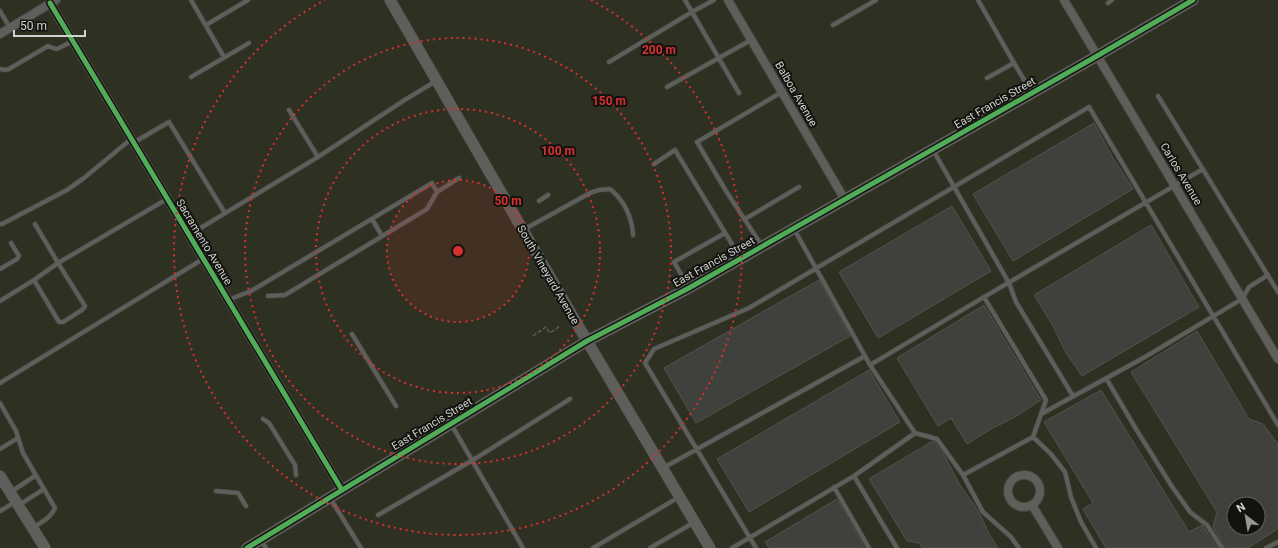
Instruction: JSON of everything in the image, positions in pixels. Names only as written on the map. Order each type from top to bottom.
[{"type":"street","name":"South Vineyard Avenue","points":[[390,0],[587,341],[710,548]]},
{"type":"street","name":"Balboa Avenue","points":[[728,0],[845,200]]},
{"type":"street","name":"Carlos Avenue","points":[[1064,0],[1278,359]]},
{"type":"street","name":"East Francis Street","points":[[247,548],[263,544],[342,490],[587,341],[741,259],[1193,0]]},
{"type":"street","points":[[0,34],[53,2]]},
{"type":"street","name":"Sacramento Avenue","points":[[53,2],[73,41],[132,141],[342,490]]},
{"type":"street","points":[[0,476],[45,548]]},
{"type":"street","points":[[1032,504],[1058,548]]},
{"type":"lane","points":[[191,0],[224,57]]},
{"type":"lane","points":[[206,25],[248,0]]},
{"type":"lane","points":[[685,0],[739,93]]},
{"type":"lane","points":[[609,62],[714,0]]},
{"type":"lane","points":[[833,25],[876,0]]},
{"type":"lane","points":[[978,0],[1032,93]]},
{"type":"lane","points":[[1108,3],[1112,0]]},
{"type":"lane","points":[[0,11],[10,28]]},
{"type":"lane","points":[[667,87],[751,40]]},
{"type":"lane","points":[[0,69],[9,69],[48,46],[59,48],[73,41]]},
{"type":"lane","points":[[191,77],[248,43]]},
{"type":"lane","points":[[987,78],[1014,63]]},
{"type":"lane","points":[[189,235],[318,157],[436,81]]},
{"type":"lane","points":[[763,246],[697,142],[782,92]]},
{"type":"lane","points":[[1158,96],[1278,292]]},
{"type":"lane","points":[[756,548],[645,363],[654,349],[748,308],[1089,108],[1278,425]]},
{"type":"lane","points":[[289,110],[318,157]]},
{"type":"lane","points":[[0,224],[66,190],[132,141],[168,122],[225,213]]},
{"type":"lane","points":[[654,164],[675,150],[741,259]]},
{"type":"lane","points":[[933,150],[1009,282],[1016,302],[1073,396]]},
{"type":"lane","points":[[870,365],[1203,169]]},
{"type":"lane","points":[[268,296],[285,295],[427,209],[437,192],[459,178]]},
{"type":"lane","points":[[227,300],[251,291],[432,183],[437,192]]},
{"type":"lane","points":[[745,219],[799,187]]},
{"type":"lane","points":[[523,230],[590,193],[610,189],[617,195],[627,211],[631,220],[633,235]]},
{"type":"lane","points":[[539,201],[548,195]]},
{"type":"lane","points":[[0,301],[58,263],[167,199]]},
{"type":"lane","points":[[372,219],[382,236]]},
{"type":"lane","points":[[34,280],[60,322],[63,322],[82,310],[85,306],[35,224]]},
{"type":"lane","points":[[794,228],[870,365],[915,433],[937,439],[963,475],[983,512],[1011,537],[1019,548]]},
{"type":"lane","points":[[689,288],[674,262],[725,233]]},
{"type":"lane","points":[[0,269],[17,259],[19,256],[11,243]]},
{"type":"lane","points":[[0,384],[203,259]]},
{"type":"lane","points":[[1041,414],[1144,357],[1242,299],[1248,287],[1268,275]]},
{"type":"lane","points":[[963,475],[1033,437],[1046,400],[984,297]]},
{"type":"lane","points":[[352,334],[396,406]]},
{"type":"lane","points":[[663,469],[865,356]]},
{"type":"lane","points":[[1106,378],[1171,485],[1190,512],[1207,525],[1222,548]]},
{"type":"lane","points":[[378,515],[473,460],[570,399]]},
{"type":"lane","points":[[0,403],[16,431],[23,453],[55,508],[53,513],[48,518],[32,528]]},
{"type":"lane","points":[[262,419],[269,423],[295,465],[296,475]]},
{"type":"lane","points":[[451,424],[523,548]]},
{"type":"lane","points":[[732,548],[854,476],[915,433]]},
{"type":"lane","points":[[1033,437],[1051,454],[1065,472],[1071,497],[1081,522],[1096,548]]},
{"type":"lane","points":[[0,449],[18,438]]},
{"type":"lane","points":[[0,511],[15,500],[36,475]]},
{"type":"lane","points":[[854,476],[897,548]]},
{"type":"lane","points":[[834,487],[869,548]]},
{"type":"lane","points":[[15,500],[44,488]]},
{"type":"lane","points":[[216,491],[238,493],[246,506]]},
{"type":"lane","points":[[592,548],[680,497]]},
{"type":"lane","points":[[330,498],[361,548]]},
{"type":"lane","points":[[650,548],[694,522]]},
{"type":"lane","points":[[1266,548],[1278,542]]},
{"type":"path","points":[[533,336],[546,327],[550,333],[560,326]]},
{"type":"shaded area","points":[[0,0],[1278,0],[1278,548],[0,548]]},
{"type":"building","points":[[1094,123],[1113,158],[1133,189],[1013,261],[973,194]]},
{"type":"building","points":[[952,206],[991,271],[878,338],[839,272]]},
{"type":"building","points":[[1151,225],[1199,307],[1082,376],[1066,353],[1053,326],[1034,295]]},
{"type":"building","points":[[819,280],[850,336],[696,423],[664,368]]},
{"type":"building","points":[[984,305],[1041,400],[1015,417],[991,429],[967,444],[951,418],[938,426],[897,358]]},
{"type":"building","points":[[1197,331],[1249,419],[1263,424],[1278,444],[1278,529],[1248,548],[1225,548],[1213,527],[1217,512],[1131,372]]},
{"type":"building","points":[[869,370],[900,422],[749,512],[717,459]]},
{"type":"building","points":[[1101,390],[1189,532],[1202,525],[1218,548],[1106,548],[1083,509],[1093,503],[1044,422]]},
{"type":"building","points":[[933,441],[944,455],[960,485],[979,512],[989,534],[998,548],[922,548],[919,543],[907,541],[869,479]]},
{"type":"building","points":[[837,499],[865,548],[769,548],[765,542]]},
{"type":"cycle path","points":[[247,548],[587,341],[689,288],[1193,0]]},
{"type":"cycle path","points":[[50,3],[342,490]]}]
